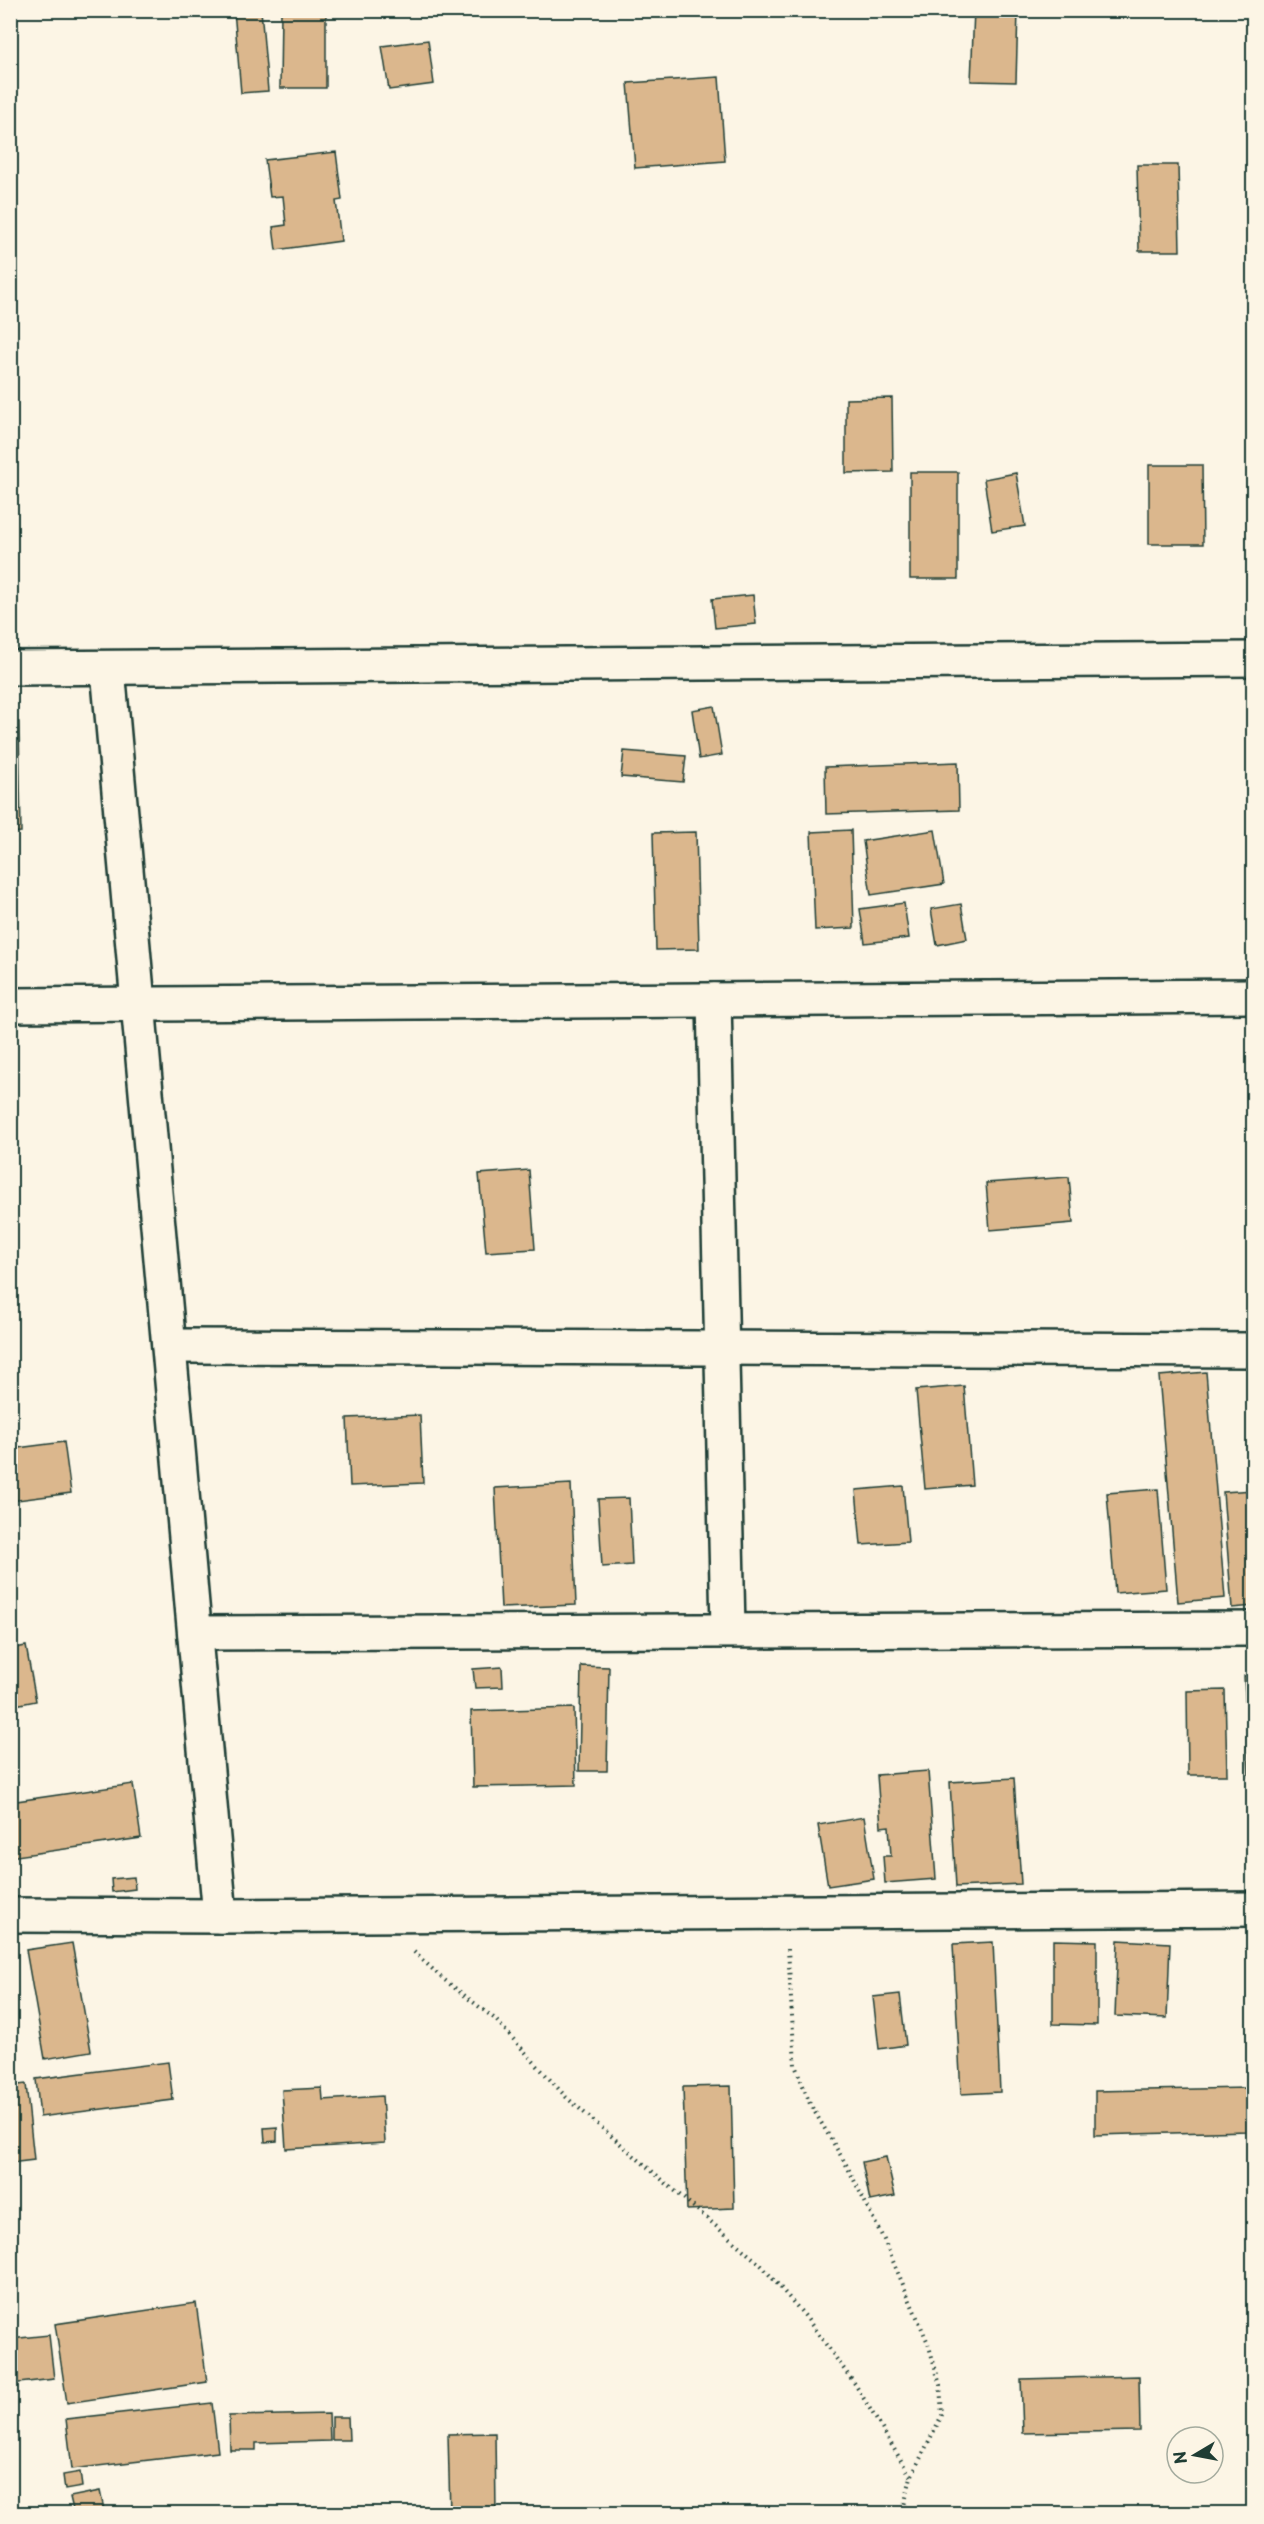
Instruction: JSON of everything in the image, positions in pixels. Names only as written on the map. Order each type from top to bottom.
[{"type":"street","points":[[10,668],[1254,659]]},
{"type":"street","points":[[108,669],[220,1916]]},
{"type":"street","points":[[10,1005],[1254,996]]},
{"type":"street","points":[[714,1000],[728,1629]]},
{"type":"street","points":[[169,1346],[1254,1350]]},
{"type":"street","points":[[195,1633],[728,1629],[1254,1629]]},
{"type":"street","points":[[10,1915],[220,1916],[1254,1909]]},
{"type":"path","points":[[786,1912],[795,2065],[810,2104],[847,2166],[884,2240],[928,2343],[940,2385],[942,2415],[911,2477],[902,2514]]},
{"type":"path","points":[[411,1950],[442,1978],[495,2019],[566,2097],[761,2265],[805,2316],[855,2384],[911,2477]]},
{"type":"building","points":[[234,10],[261,10],[268,91],[241,93]]},
{"type":"building","points":[[281,10],[326,10],[326,88],[280,88]]},
{"type":"building","points":[[974,10],[1018,10],[1016,82],[971,81]]},
{"type":"building","points":[[428,40],[434,84],[389,90],[382,46]]},
{"type":"building","points":[[719,77],[725,161],[635,168],[628,83]]},
{"type":"building","points":[[336,152],[342,200],[336,201],[341,241],[276,250],[273,227],[286,225],[283,196],[270,197],[265,160]]},
{"type":"building","points":[[1137,165],[1178,165],[1180,251],[1139,251]]},
{"type":"building","points":[[892,398],[893,472],[846,473],[846,399]]},
{"type":"building","points":[[1149,465],[1202,465],[1203,544],[1149,544]]},
{"type":"building","points":[[910,472],[958,472],[958,579],[910,579]]},
{"type":"building","points":[[1016,473],[1025,526],[992,531],[984,479]]},
{"type":"building","points":[[753,595],[756,624],[715,628],[712,599]]},
{"type":"building","points":[[714,706],[722,755],[699,759],[692,710]]},
{"type":"building","points":[[10,722],[19,722],[21,832],[10,833]]},
{"type":"building","points":[[624,751],[686,756],[683,782],[621,777]]},
{"type":"building","points":[[958,762],[959,810],[826,814],[825,767]]},
{"type":"building","points":[[851,830],[854,928],[815,930],[811,832]]},
{"type":"building","points":[[935,830],[944,884],[871,895],[863,841]]},
{"type":"building","points":[[696,832],[699,949],[656,950],[653,833]]},
{"type":"building","points":[[904,903],[909,938],[865,943],[860,909]]},
{"type":"building","points":[[961,904],[967,939],[937,945],[931,909]]},
{"type":"building","points":[[529,1170],[535,1249],[486,1252],[479,1174]]},
{"type":"building","points":[[1254,1174],[1254,1281],[1248,1175]]},
{"type":"building","points":[[1069,1177],[1073,1223],[990,1230],[986,1183]]},
{"type":"building","points":[[1247,1297],[1254,1297],[1254,1321],[1248,1321]]},
{"type":"building","points":[[1206,1372],[1225,1598],[1178,1602],[1159,1376]]},
{"type":"building","points":[[964,1386],[972,1485],[925,1489],[916,1390]]},
{"type":"building","points":[[420,1415],[423,1483],[350,1486],[347,1418]]},
{"type":"building","points":[[64,1442],[71,1493],[10,1501],[10,1449]]},
{"type":"building","points":[[571,1484],[576,1605],[501,1608],[495,1488]]},
{"type":"building","points":[[903,1486],[908,1542],[861,1545],[856,1490]]},
{"type":"building","points":[[1158,1489],[1166,1589],[1115,1593],[1107,1493]]},
{"type":"building","points":[[1254,1490],[1254,1606],[1232,1608],[1223,1492]]},
{"type":"building","points":[[629,1498],[632,1565],[602,1567],[598,1499]]},
{"type":"building","points":[[26,1646],[36,1701],[10,1706],[10,1649]]},
{"type":"building","points":[[581,1666],[609,1667],[607,1771],[579,1771]]},
{"type":"building","points":[[502,1667],[503,1687],[475,1688],[473,1669]]},
{"type":"building","points":[[1254,1675],[1254,1777],[1249,1777],[1244,1676]]},
{"type":"building","points":[[1225,1690],[1227,1775],[1188,1775],[1187,1691]]},
{"type":"building","points":[[574,1708],[576,1785],[473,1787],[471,1711]]},
{"type":"building","points":[[928,1771],[936,1879],[885,1883],[883,1856],[891,1856],[889,1826],[881,1827],[877,1775]]},
{"type":"building","points":[[1014,1778],[1021,1884],[956,1887],[950,1782]]},
{"type":"building","points":[[133,1784],[141,1838],[10,1857],[10,1802]]},
{"type":"building","points":[[864,1817],[874,1879],[828,1886],[818,1825]]},
{"type":"building","points":[[134,1877],[135,1889],[112,1892],[111,1879]]},
{"type":"building","points":[[1053,1940],[1097,1941],[1097,2025],[1053,2024]]},
{"type":"building","points":[[1118,1940],[1170,1943],[1167,2018],[1115,2016]]},
{"type":"building","points":[[993,1942],[1000,2092],[961,2094],[953,1944]]},
{"type":"building","points":[[72,1943],[91,2051],[45,2059],[26,1950]]},
{"type":"building","points":[[900,1994],[906,2045],[879,2049],[873,1997]]},
{"type":"building","points":[[168,2062],[173,2100],[40,2117],[36,2079]]},
{"type":"building","points":[[26,2084],[34,2160],[10,2163],[10,2086]]},
{"type":"building","points":[[731,2086],[734,2208],[687,2210],[683,2087]]},
{"type":"building","points":[[322,2088],[323,2100],[382,2096],[385,2143],[286,2149],[282,2090]]},
{"type":"building","points":[[1247,2088],[1248,2131],[1095,2135],[1095,2091]]},
{"type":"building","points":[[277,2127],[277,2141],[265,2142],[264,2128]]},
{"type":"building","points":[[886,2157],[895,2196],[870,2201],[862,2162]]},
{"type":"building","points":[[196,2303],[207,2382],[67,2403],[55,2324]]},
{"type":"building","points":[[49,2335],[54,2379],[10,2384],[10,2339]]},
{"type":"building","points":[[1139,2376],[1140,2431],[1023,2433],[1021,2379]]},
{"type":"building","points":[[212,2403],[218,2452],[72,2469],[66,2419]]},
{"type":"building","points":[[329,2414],[330,2441],[256,2443],[256,2450],[230,2450],[229,2416]]},
{"type":"building","points":[[332,2417],[348,2417],[349,2440],[332,2440]]},
{"type":"building","points":[[495,2433],[496,2514],[450,2514],[448,2434]]},
{"type":"building","points":[[80,2472],[82,2487],[65,2490],[63,2475]]},
{"type":"building","points":[[100,2491],[105,2514],[74,2514],[70,2497]]}]
